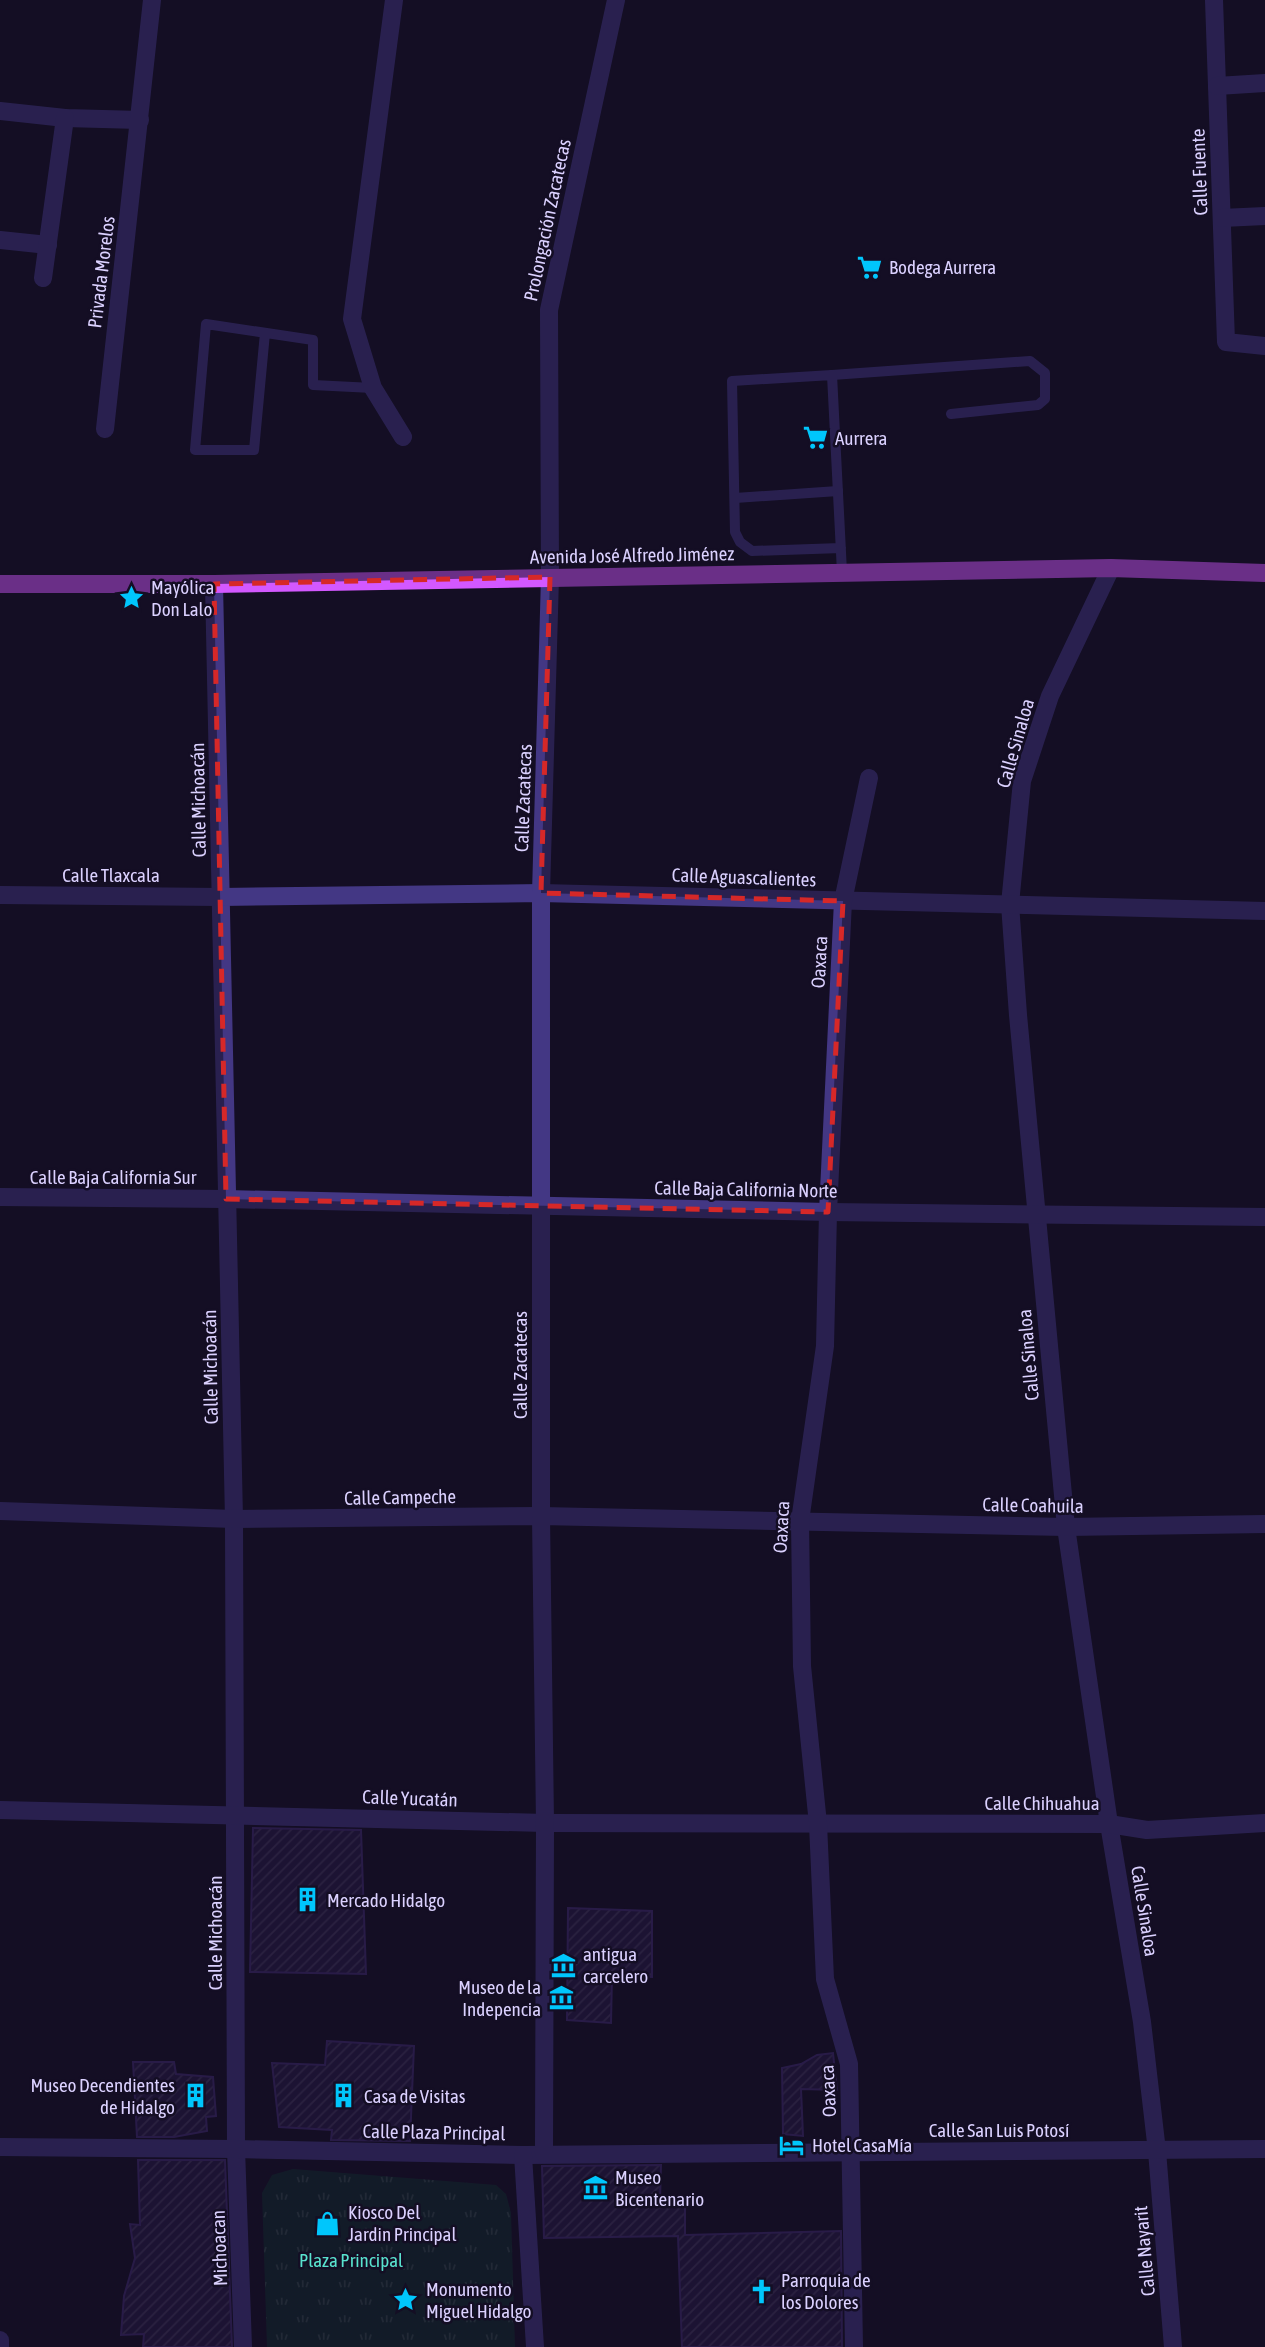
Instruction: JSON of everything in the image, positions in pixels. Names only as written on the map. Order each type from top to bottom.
[{"type":"main road","name":"Avenida José Alfredo Jiménez","points":[[0,584],[214,584],[1111,568],[1265,573]]},
{"type":"street","name":"Privada Morelos","points":[[105,429],[152,0]]},
{"type":"street","points":[[394,0],[352,319],[373,388],[403,437]]},
{"type":"street","name":"Prolongación Zacatecas","points":[[550,577],[549,310],[616,0]]},
{"type":"street","name":"Calle Fuente","points":[[1214,0],[1226,342],[1265,346]]},
{"type":"street","points":[[1217,86],[1265,83]]},
{"type":"street","points":[[0,111],[65,118],[140,120]]},
{"type":"street","points":[[43,278],[65,118]]},
{"type":"street","points":[[1222,218],[1265,216]]},
{"type":"street","points":[[0,240],[48,244]]},
{"type":"street","name":"Calle Sinaloa","points":[[1111,568],[1050,696],[1022,781],[1010,904],[1066,1527],[1109,1824],[1142,2022],[1157,2151]]},
{"type":"street","name":"Calle Zacatecas","points":[[544,2154],[541,893],[550,577]]},
{"type":"street","name":"Calle Michoacán","points":[[214,584],[234,1520],[236,2149]]},
{"type":"street","name":"Oaxaca","points":[[854,2347],[849,2064],[825,1979],[818,1824],[802,1666],[800,1521],[825,1346],[828,1212],[843,901],[869,778]]},
{"type":"street","name":"Calle Aguascalientes","points":[[221,897],[541,893],[1265,911]]},
{"type":"street","name":"Calle Tlaxcala","points":[[0,895],[221,897]]},
{"type":"street","name":"Calle Baja California Sur","points":[[0,1197],[226,1199]]},
{"type":"street","name":"Calle Baja California Norte","points":[[226,1199],[828,1212],[1265,1217]]},
{"type":"street","name":"Calle Campeche","points":[[0,1511],[234,1520],[541,1516],[800,1521]]},
{"type":"street","name":"Calle Coahuila","points":[[800,1521],[1066,1527],[1265,1524]]},
{"type":"street","name":"Calle Yucatán","points":[[0,1810],[545,1823],[818,1824]]},
{"type":"street","name":"Calle Chihuahua","points":[[818,1824],[1109,1824],[1147,1830],[1265,1823]]},
{"type":"street","name":"Calle Plaza Principal","points":[[0,2147],[523,2155],[535,2347]]},
{"type":"street","name":"Michoacan","points":[[236,2149],[243,2347]]},
{"type":"street","name":"Calle San Luis Potosí","points":[[523,2155],[1265,2149]]},
{"type":"street","name":"Calle Nayarit","points":[[1157,2151],[1173,2347]]},
{"type":"street","points":[[0,2340],[0,2347]]},
{"type":"lane","points":[[265,333],[254,450],[195,450],[206,324],[313,340],[313,385],[373,388]]},
{"type":"lane","points":[[841,548],[752,551],[740,542],[735,532],[732,381],[1030,361],[1045,373],[1045,400],[1038,405],[951,414]]},
{"type":"lane","points":[[832,375],[842,572]]},
{"type":"lane","points":[[735,498],[838,491]]},
{"type":"highlighted area","points":[[550,577],[541,893],[843,901],[828,1212],[226,1199],[214,584]]},
{"type":"green space","name":"Plaza Principal","points":[[293,2169],[496,2185],[506,2194],[511,2213],[515,2347],[267,2347],[262,2193],[272,2175]]},
{"type":"building","name":"Mercado Hidalgo","points":[[253,1828],[361,1830],[366,1974],[250,1972]]},
{"type":"building","points":[[568,1908],[652,1911],[652,1977],[612,1975],[611,2023],[567,2020]]},
{"type":"building","name":"Casa de Visitas","points":[[327,2041],[414,2046],[410,2141],[331,2140],[332,2130],[279,2127],[272,2063],[325,2065]]},
{"type":"building","points":[[833,2053],[837,2090],[801,2089],[803,2136],[783,2134],[782,2068],[801,2064],[817,2055]]},
{"type":"building","points":[[133,2062],[174,2062],[176,2074],[213,2077],[216,2116],[206,2117],[207,2131],[174,2137],[137,2137]]},
{"type":"building","points":[[138,2160],[225,2160],[232,2347],[143,2347],[144,2334],[121,2335],[124,2296],[135,2258],[130,2224],[140,2225]]},
{"type":"building","name":"Parroquia de los Dolores","points":[[661,2165],[660,2201],[685,2201],[685,2235],[841,2231],[842,2347],[682,2347],[678,2236],[544,2238],[542,2166]]},
{"type":"place","name":"Bodega Aurrera","points":[[869,267]]},
{"type":"place","name":"Aurrera","points":[[815,438]]},
{"type":"place","name":"Mayólica Don Lalo","points":[[131,598]]},
{"type":"place","name":"Mercado Hidalgo","points":[[307,1900]]},
{"type":"place","name":"antigua carcelero","points":[[563,1965]]},
{"type":"place","name":"Museo de la Indepencia","points":[[561,1998]]},
{"type":"place","name":"Museo Decendientes de Hidalgo","points":[[195,2096]]},
{"type":"place","name":"Casa de Visitas","points":[[344,2096]]},
{"type":"place","name":"Hotel CasaMía","points":[[792,2145]]},
{"type":"place","name":"Museo Bicentenario","points":[[595,2188]]},
{"type":"place","name":"Kiosco Del Jardin Principal","points":[[328,2223]]},
{"type":"place","name":"Parroquia de los Dolores","points":[[761,2291]]},
{"type":"place","name":"Monumento Miguel Hidalgo","points":[[406,2300]]}]
